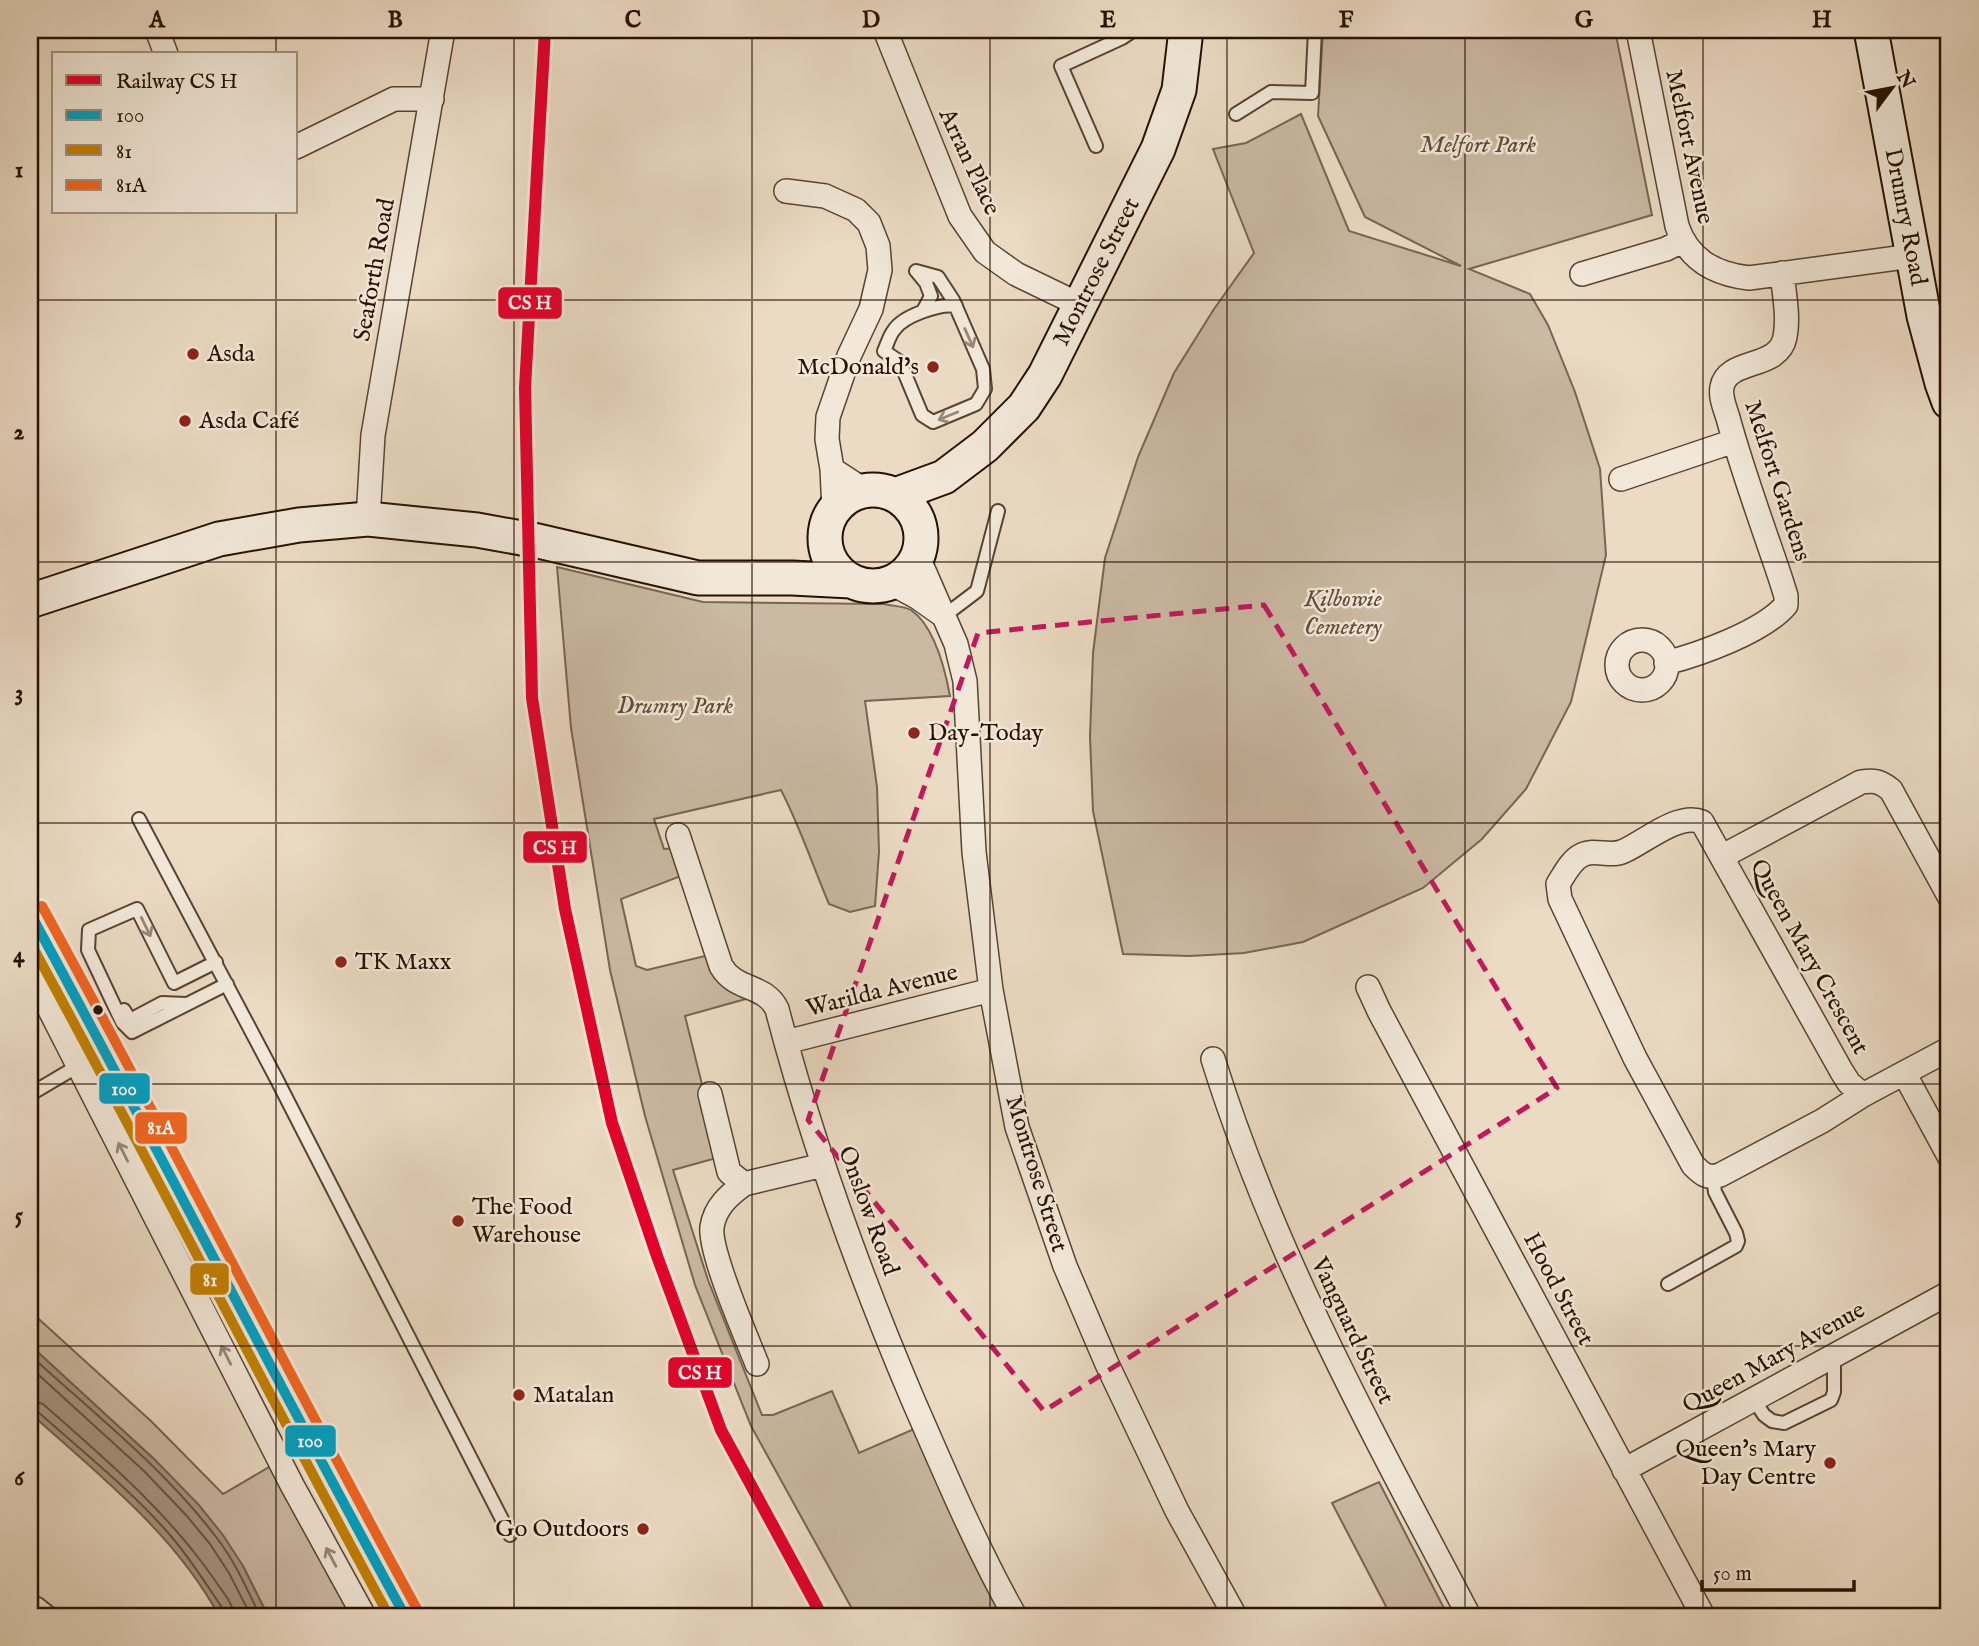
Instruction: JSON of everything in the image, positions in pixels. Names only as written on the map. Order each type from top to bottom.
[{"type":"street","points":[[157,30],[165,52]]},
{"type":"street","name":"Seaforth Road","points":[[368,519],[373,435],[443,30]]},
{"type":"street","name":"Arran Place","points":[[885,30],[960,216],[985,252],[1017,274],[1080,305]]},
{"type":"street","name":"Montrose Street","points":[[879,492],[944,477],[985,446],[1024,407],[1045,375],[1158,149],[1179,90],[1186,30]]},
{"type":"street","name":"Melfort Avenue","points":[[1638,30],[1669,191],[1682,241],[1700,261],[1731,276],[1749,278],[1912,256]]},
{"type":"street","name":"Drumry Road","points":[[1871,30],[1924,316],[1949,402]]},
{"type":"street","points":[[298,146],[394,99],[432,99]]},
{"type":"street","points":[[786,191],[825,197],[856,210],[869,223],[878,246],[880,270],[871,309],[849,356],[828,417],[827,439],[832,469],[829,557],[838,570],[851,581]]},
{"type":"street","points":[[1582,274],[1682,241]]},
{"type":"street","name":"Melfort Gardens","points":[[1666,663],[1712,650],[1768,620],[1786,605],[1782,580],[1734,441],[1722,395],[1722,386],[1731,373],[1776,354],[1781,348],[1785,338],[1786,320],[1782,273]]},
{"type":"street","points":[[1621,479],[1734,441]]},
{"type":"street","points":[[30,601],[219,540],[299,525],[368,519],[477,530],[538,541],[698,578],[792,578],[851,581],[878,586],[891,583],[907,573],[919,542],[915,514],[907,503],[832,469]]},
{"type":"street","name":"Montrose Street","points":[[944,477],[919,542],[956,644],[965,681],[972,828],[990,990],[1017,1127],[1065,1266],[1107,1364],[1171,1498],[1235,1616]]},
{"type":"street","points":[[792,578],[829,526],[841,501],[879,492]]},
{"type":"street","points":[[891,583],[944,616]]},
{"type":"street","name":"Queen Mary Crescent","points":[[1863,1095],[1849,1083],[1842,1072],[1723,856],[1861,782],[1874,780],[1882,782],[1891,790],[1949,896]]},
{"type":"street","points":[[1723,856],[1702,822],[1683,820],[1617,854],[1590,852],[1581,855],[1558,884],[1557,891],[1635,1058],[1693,1165],[1700,1173],[1713,1177],[1822,1121],[1863,1095],[1949,1049]]},
{"type":"street","name":"Onslow Road","points":[[678,835],[727,977],[740,985],[765,993],[773,1000],[823,1165],[887,1340],[970,1530],[1015,1616]]},
{"type":"street","points":[[30,913],[105,1050],[321,1463],[405,1616]]},
{"type":"street","points":[[30,971],[292,1485],[364,1616]]},
{"type":"street","name":"Hood Street","points":[[1368,986],[1703,1616]]},
{"type":"street","name":"Warilda Avenue","points":[[786,1042],[990,990]]},
{"type":"street","name":"Vanguard Street","points":[[1213,1059],[1282,1248],[1326,1341],[1469,1616]]},
{"type":"street","points":[[1904,1073],[1949,1156]]},
{"type":"street","points":[[710,1094],[729,1172],[744,1184]]},
{"type":"street","points":[[757,1364],[721,1268],[712,1228],[727,1195],[744,1184],[823,1165]]},
{"type":"street","name":"Queen Mary Avenue","points":[[1624,1469],[1949,1293]]},
{"type":"lane","points":[[1096,146],[1060,66],[1134,30]]},
{"type":"lane","points":[[1236,114],[1270,92],[1312,93],[1315,30]]},
{"type":"lane","points":[[923,311],[931,296],[926,283],[916,271],[938,278],[956,306],[983,369],[985,389],[976,404],[933,422],[922,415],[900,362],[884,351],[894,329],[923,311],[948,305],[956,306]]},
{"type":"lane","points":[[944,616],[978,591],[998,511]]},
{"type":"lane","points":[[139,819],[216,962],[510,1535]]},
{"type":"lane","points":[[216,962],[174,983],[137,909],[89,930],[88,950],[122,1022],[132,1032],[227,984]]},
{"type":"lane","points":[[34,1091],[105,1050]]},
{"type":"lane","points":[[1668,1284],[1736,1246],[1736,1233],[1714,1192],[1713,1177]]},
{"type":"lane","points":[[1754,1400],[1764,1415],[1772,1421],[1784,1423],[1831,1399],[1834,1392],[1834,1356]]},
{"type":"lane","points":[[30,1608],[37,1604],[53,1616]]},
{"type":"highlighted area","points":[[1264,605],[1557,1088],[1044,1411],[808,1120],[978,633]]},
{"type":"green space","name":"Kilbowie Cemetery","points":[[1323,30],[1615,30],[1652,215],[1469,269],[1530,294],[1548,325],[1575,392],[1600,469],[1606,555],[1571,702],[1526,789],[1482,839],[1423,888],[1303,942],[1244,953],[1190,956],[1123,954],[1093,811],[1090,737],[1093,653],[1105,558],[1138,457],[1174,373],[1214,309],[1254,253],[1213,149],[1246,143],[1301,114],[1349,231],[1461,266],[1365,217],[1318,116]]},
{"type":"green space","name":"Drumry Park","points":[[557,567],[703,602],[884,604],[901,607],[911,610],[919,617],[932,637],[950,696],[865,701],[877,787],[879,852],[875,906],[850,912],[829,904],[781,790],[654,819],[664,849],[677,848],[686,874],[621,899],[636,966],[647,970],[709,955],[753,997],[685,1016],[720,1157],[673,1170],[708,1280],[762,1415],[773,1415],[832,1391],[859,1453],[914,1429],[1008,1616],[856,1616],[751,1426],[695,1285],[645,1116],[610,970],[571,728]]},
{"type":"green space","points":[[30,1311],[152,1422],[223,1494],[271,1466],[353,1616],[268,1616],[243,1566],[155,1460],[30,1345]]},
{"type":"green space","points":[[1379,1482],[1448,1616],[1391,1616],[1332,1503]]},
{"type":"water","points":[[30,1345],[155,1460],[198,1504],[243,1566],[268,1616],[219,1616],[201,1586],[158,1532],[108,1482],[30,1413]]},
{"type":"transit line","points":[[545,30],[525,388],[532,698],[565,909],[612,1123],[657,1256],[721,1430],[822,1616]]},
{"type":"transit line","name":"81A","points":[[42,906],[417,1609]]},
{"type":"transit line","name":"100","points":[[30,913],[405,1616]]},
{"type":"transit line","name":"81","points":[[30,942],[389,1616]]},
{"type":"place","name":"Asda","points":[[193,354]]},
{"type":"place","name":"McDonald's","points":[[933,367]]},
{"type":"place","name":"Asda Café","points":[[185,421]]},
{"type":"place","name":"Day-Today","points":[[914,733]]},
{"type":"place","name":"TK Maxx","points":[[341,962]]},
{"type":"place","name":"The Food Warehouse","points":[[458,1221]]},
{"type":"place","name":"Matalan","points":[[519,1395]]},
{"type":"place","name":"Queen's Mary Day Centre","points":[[1830,1463]]},
{"type":"place","name":"Go Outdoors","points":[[643,1529]]},
{"type":"park label","name":"Melfort Park","points":[[1478,145]]}]
